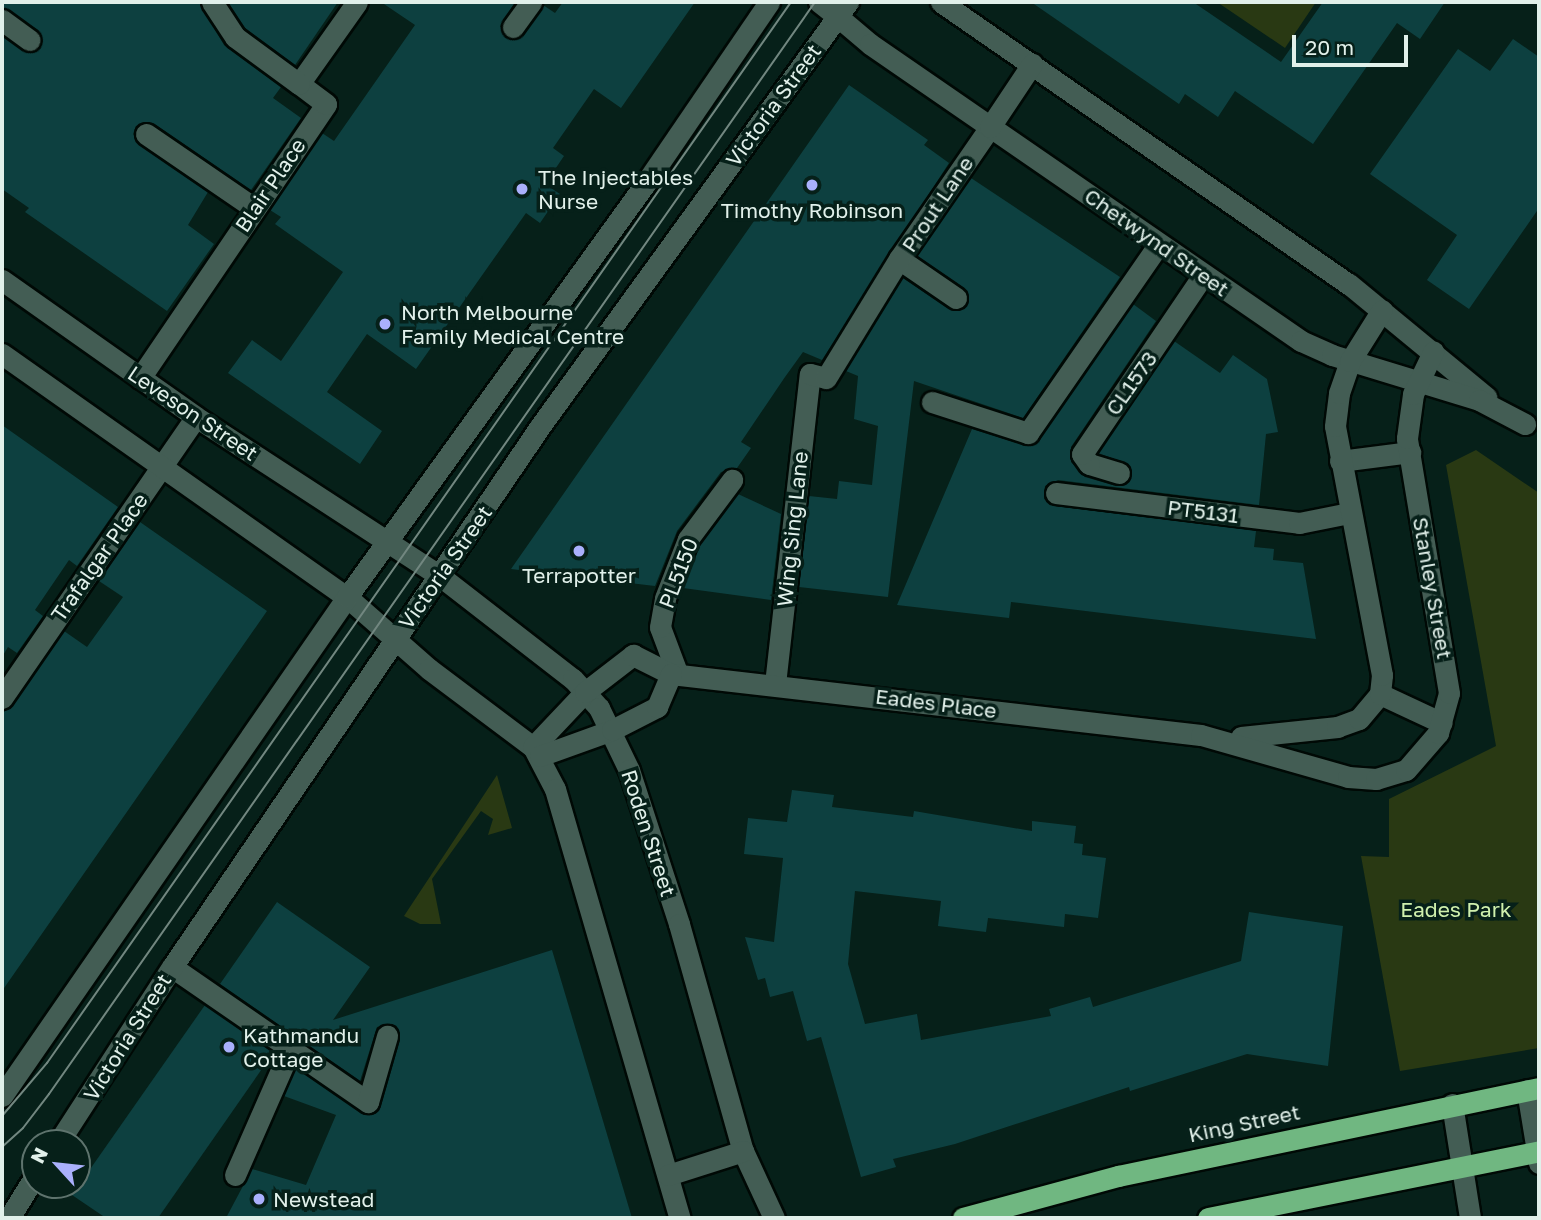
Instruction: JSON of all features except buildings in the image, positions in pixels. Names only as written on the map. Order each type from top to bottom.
[{"type":"highway","name":"King Street","points":[[963,1218],[1118,1177],[1452,1104],[1533,1089]]},
{"type":"highway","points":[[1208,1218],[1462,1166],[1539,1155]]},
{"type":"street","points":[[212,2],[235,37],[299,84],[357,2]]},
{"type":"street","points":[[513,27],[531,2]]},
{"type":"street","points":[[2,1096],[347,597],[645,184],[769,2]]},
{"type":"street","name":"Chetwynd Street","points":[[819,2],[843,9],[990,127],[1301,341],[1350,361],[1479,400],[1532,429]]},
{"type":"street","name":"Chetwynd Street","points":[[941,2],[1382,310],[1532,429]]},
{"type":"street","name":"Victoria Street","points":[[67,1129],[172,967],[541,425],[843,9]]},
{"type":"street","points":[[2,20],[30,40]]},
{"type":"street","name":"Prout Lane","points":[[956,298],[899,259],[1032,64]]},
{"type":"street","name":"Blair Place","points":[[140,378],[326,104],[299,84]]},
{"type":"street","points":[[146,134],[254,208]]},
{"type":"street","points":[[932,402],[1028,433],[1159,244]]},
{"type":"street","name":"Wing Sing Lane","points":[[775,684],[810,374],[826,378],[899,259]]},
{"type":"street","name":"CL1573","points":[[1119,473],[1089,464],[1082,453],[1203,275]]},
{"type":"street","name":"Leveson Street","points":[[2,280],[195,417],[387,541]]},
{"type":"street","points":[[1382,310],[1350,361],[1336,410],[1339,461],[1382,675],[1380,694],[1442,723]]},
{"type":"street","name":"Stanley Street","points":[[1433,352],[1418,380],[1407,421],[1448,676],[1442,723]]},
{"type":"street","points":[[2,354],[347,597],[395,639],[536,751],[555,789],[604,948],[680,1218]]},
{"type":"street","name":"Trafalgar Place","points":[[5,685],[195,417]]},
{"type":"street","points":[[1339,461],[1410,452]]},
{"type":"street","name":"PL5150","points":[[674,675],[660,627],[665,598],[688,538],[732,480]]},
{"type":"street","name":"PT5131","points":[[1056,493],[1299,523],[1349,513]]},
{"type":"street","name":"Roden Street","points":[[387,541],[440,576],[585,692],[612,730],[679,924],[743,1151],[775,1218]]},
{"type":"street","name":"Eades Place","points":[[536,751],[585,692],[633,655],[674,675],[775,684],[1200,735],[1266,737],[1337,727],[1359,719],[1380,694]]},
{"type":"street","points":[[536,751],[612,730],[657,707],[674,675]]},
{"type":"street","name":"Eades Place","points":[[1200,735],[1257,748],[1340,775],[1376,779],[1416,764],[1442,723]]},
{"type":"street","points":[[172,967],[368,1102],[387,1036]]},
{"type":"street","points":[[235,1175],[290,1050]]},
{"type":"street","points":[[1533,1089],[1539,1155]]},
{"type":"street","points":[[1452,1104],[1470,1218]]},
{"type":"street","points":[[668,1175],[743,1151]]},
{"type":"street","points":[[11,1211],[21,1196]]},
{"type":"green space","points":[[1217,2],[1316,2],[1285,48]]},
{"type":"green space","name":"Eades Park","points":[[1476,450],[1539,493],[1539,1048],[1400,1071],[1361,856],[1389,857],[1389,799],[1496,746],[1446,465]]},
{"type":"green space","points":[[497,775],[512,828],[488,835],[493,819],[481,811],[432,879],[441,924],[420,924],[404,916]]},
{"type":"tram line","points":[[2,1116],[47,1063],[791,2]]},
{"type":"tram line","points":[[2,1147],[23,1128],[49,1094],[815,2]]},
{"type":"place","name":"Timothy Robinson","points":[[812,185]]},
{"type":"place","name":"The Injectables Nurse","points":[[522,189]]},
{"type":"place","name":"North Melbourne Family Medical Centre","points":[[385,324]]},
{"type":"place","name":"Terrapotter","points":[[579,551]]},
{"type":"place","name":"Kathmandu Cottage","points":[[229,1047]]},
{"type":"place","name":"Newstead","points":[[259,1199]]}]
